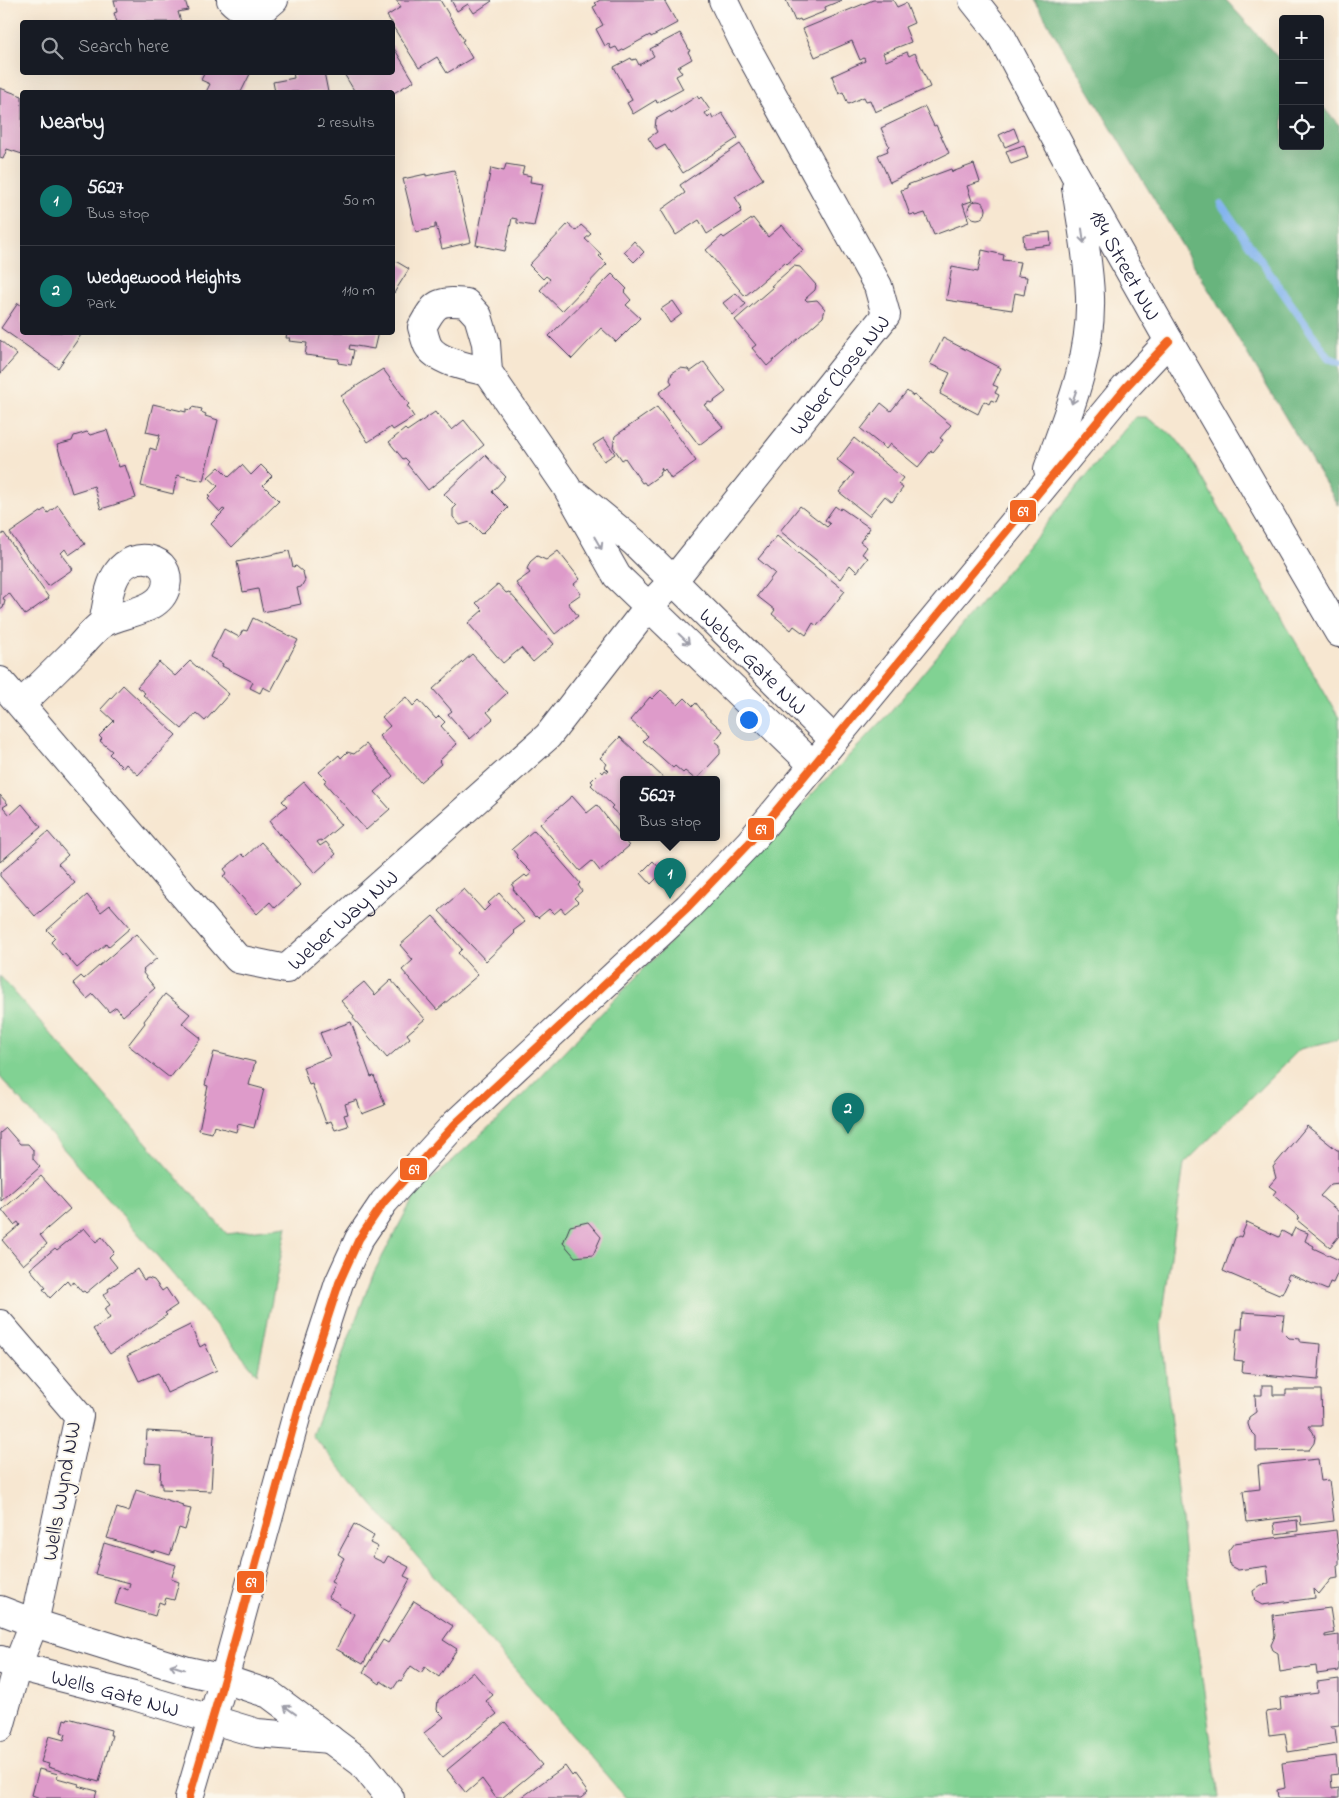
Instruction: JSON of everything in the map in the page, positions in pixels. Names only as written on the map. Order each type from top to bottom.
[{"type":"street","points":[[231,0],[238,7],[254,11],[262,9],[274,0]]},
{"type":"street","name":"Weber Close NW","points":[[661,593],[886,315],[878,286],[752,58],[723,0]]},
{"type":"street","name":"184 Street NW","points":[[973,0],[1000,34],[1073,171],[1339,633]]},
{"type":"street","points":[[1042,488],[1079,381],[1088,324],[1090,299],[1089,273],[1073,171]]},
{"type":"street","points":[[189,1798],[224,1679],[300,1403],[339,1283],[359,1239],[379,1209],[416,1164],[455,1124],[688,907],[750,842],[1125,388],[1170,341]]},
{"type":"street","points":[[488,372],[566,486],[617,576],[661,593]]},
{"type":"street","points":[[566,486],[635,543],[661,593]]},
{"type":"street","name":"Weber Way NW","points":[[0,681],[238,959],[286,969],[548,736],[661,593]]},
{"type":"street","name":"Weber Gate NW","points":[[661,593],[834,740]]},
{"type":"street","name":"Weber Gate NW","points":[[661,593],[813,764]]},
{"type":"street","points":[[21,704],[103,623]]},
{"type":"street","name":"Wells Wynd NW","points":[[0,1324],[78,1416],[34,1623],[9,1663],[0,1726]]},
{"type":"street","points":[[0,1610],[34,1623]]},
{"type":"street","name":"Wells Gate NW","points":[[34,1623],[269,1694],[362,1763],[390,1798]]},
{"type":"street","name":"Wells Gate NW","points":[[9,1663],[134,1696],[258,1733],[330,1739]]},
{"type":"green space","points":[[1034,0],[1226,0],[1279,59],[1279,150],[1324,150],[1324,108],[1339,125],[1339,506]]},
{"type":"green space","points":[[1135,417],[1146,417],[1174,436],[1191,458],[1339,718],[1339,1039],[1300,1049],[1184,1164],[1161,1326],[1185,1558],[1219,1798],[626,1798],[312,1435],[373,1274],[415,1195],[515,1103],[889,714]]},
{"type":"green space","points":[[0,976],[227,1234],[287,1226],[257,1374],[131,1225],[0,1077]]},
{"type":"building","points":[[114,0],[185,0],[188,10],[178,12],[180,20],[116,20],[114,13],[117,12]]},
{"type":"building","points":[[396,0],[440,0],[464,40],[462,41],[472,58],[447,73],[437,57],[419,68],[395,30],[395,20],[390,20],[387,16],[401,7]]},
{"type":"building","points":[[451,0],[492,1],[474,13],[468,4],[457,11]]},
{"type":"building","points":[[600,0],[664,0],[677,23],[619,52],[616,47],[611,49],[609,44],[605,46],[596,29],[603,25],[593,7]]},
{"type":"building","points":[[786,0],[842,0],[825,7],[826,11],[801,21],[800,19],[795,21]]},
{"type":"building","points":[[873,0],[893,0],[897,7],[906,3],[914,23],[905,27],[911,42],[883,53],[886,61],[907,52],[909,56],[915,53],[930,87],[875,112],[870,100],[866,101],[864,97],[848,104],[843,92],[839,94],[832,76],[865,61],[864,58],[860,60],[852,41],[815,57],[803,29]]},
{"type":"building","points":[[680,33],[690,51],[688,52],[692,59],[678,67],[682,73],[676,76],[683,89],[657,103],[656,100],[633,114],[627,103],[632,100],[614,67],[631,58],[632,60],[636,59],[639,65],[654,56],[650,49]]},
{"type":"building","points":[[395,50],[414,81],[395,92],[395,90],[354,90],[345,75],[395,75]]},
{"type":"building","points":[[204,75],[250,75],[242,90],[207,90],[210,84],[201,80]]},
{"type":"building","points":[[294,75],[325,75],[328,90],[275,90],[273,82],[294,78]]},
{"type":"building","points":[[0,88],[20,95],[20,153],[7,149],[3,159],[0,158]]},
{"type":"building","points":[[697,96],[699,99],[701,97],[710,110],[705,113],[708,118],[711,115],[713,119],[722,113],[738,138],[683,173],[665,145],[656,150],[648,138],[657,132],[655,128],[656,119],[670,111],[671,113]]},
{"type":"building","points":[[925,107],[949,153],[890,182],[878,155],[888,151],[887,148],[889,146],[881,128]]},
{"type":"building","points":[[1014,128],[1019,141],[1005,147],[999,135]]},
{"type":"building","points":[[740,144],[763,179],[735,197],[742,208],[741,212],[707,234],[699,220],[676,235],[661,210],[685,193],[680,185]]},
{"type":"building","points":[[1024,145],[1028,158],[1011,164],[1006,151]]},
{"type":"building","points":[[506,164],[524,167],[522,174],[531,176],[530,182],[543,184],[534,226],[517,223],[517,219],[512,218],[505,251],[476,245],[491,168],[504,171]]},
{"type":"building","points":[[974,164],[980,182],[967,186],[972,201],[963,204],[969,222],[934,235],[925,213],[915,216],[914,214],[910,215],[901,190],[907,188],[907,185],[951,169],[952,172]]},
{"type":"building","points":[[454,170],[471,242],[442,249],[436,224],[435,228],[416,232],[403,179]]},
{"type":"building","points":[[977,201],[983,204],[986,210],[983,216],[977,219],[971,216],[968,210],[971,204]]},
{"type":"building","points":[[753,218],[768,237],[782,225],[803,250],[787,264],[785,262],[745,296],[706,250],[722,236],[724,238]]},
{"type":"building","points":[[568,224],[576,231],[581,225],[591,234],[585,239],[601,254],[599,256],[607,264],[562,311],[540,290],[550,279],[546,276],[543,279],[529,265]]},
{"type":"building","points":[[1050,232],[1051,245],[1024,248],[1023,235]]},
{"type":"building","points":[[634,241],[644,252],[634,262],[624,252]]},
{"type":"building","points":[[982,250],[1004,255],[1003,260],[1020,262],[1017,276],[1027,277],[1024,295],[1015,293],[1012,310],[946,300],[952,267],[978,272]]},
{"type":"building","points":[[395,261],[409,269],[395,291]]},
{"type":"building","points":[[794,266],[800,267],[816,285],[815,290],[805,299],[807,301],[817,300],[825,309],[823,317],[767,366],[752,348],[756,345],[735,320]]},
{"type":"building","points":[[612,274],[627,289],[624,292],[631,300],[626,305],[640,318],[616,342],[601,328],[572,359],[549,336]]},
{"type":"building","points":[[736,293],[746,304],[733,315],[723,303]]},
{"type":"building","points":[[673,301],[682,314],[670,323],[661,309]]},
{"type":"building","points":[[18,303],[20,304],[20,335],[81,335],[58,368],[1,328]]},
{"type":"building","points":[[286,335],[377,335],[374,349],[350,345],[349,349],[354,350],[351,365],[338,363],[339,359],[305,355],[307,343],[289,341],[290,338],[286,338]]},
{"type":"building","points":[[943,338],[1001,368],[993,385],[998,387],[995,393],[999,395],[996,402],[991,400],[989,404],[984,401],[978,414],[940,394],[950,373],[930,364]]},
{"type":"building","points":[[0,340],[17,355],[0,374]]},
{"type":"building","points":[[704,362],[726,392],[711,403],[709,402],[704,405],[723,427],[699,445],[659,393],[672,383],[670,380],[672,373],[680,368],[688,369],[690,372]]},
{"type":"building","points":[[383,369],[409,404],[407,406],[414,417],[393,430],[391,427],[368,442],[342,401],[341,396]]},
{"type":"building","points":[[907,391],[951,425],[940,438],[943,440],[918,467],[890,444],[886,449],[861,429],[881,403],[891,411]]},
{"type":"building","points":[[153,404],[186,412],[186,409],[191,410],[192,407],[202,409],[201,412],[206,414],[205,416],[218,420],[203,481],[177,475],[173,494],[141,486],[150,448],[156,450],[160,435],[146,432]]},
{"type":"building","points":[[657,407],[696,461],[671,479],[665,469],[663,471],[661,468],[660,475],[646,485],[644,482],[642,483],[625,458],[622,460],[613,447],[615,436]]},
{"type":"building","points":[[435,412],[452,430],[464,420],[484,445],[428,490],[407,464],[409,462],[405,458],[403,459],[389,442],[405,429],[407,431]]},
{"type":"building","points":[[107,430],[119,467],[125,465],[136,498],[101,509],[94,486],[72,493],[57,445],[72,441],[74,436],[87,432],[90,435]]},
{"type":"building","points":[[604,438],[615,454],[604,461],[593,445]]},
{"type":"building","points":[[854,438],[903,478],[898,484],[903,488],[892,502],[885,496],[869,516],[839,492],[854,473],[837,460]]},
{"type":"building","points":[[485,455],[506,477],[492,492],[508,508],[482,534],[470,522],[460,525],[453,517],[453,509],[456,506],[444,494]]},
{"type":"building","points":[[242,465],[251,475],[261,465],[272,476],[263,485],[279,501],[232,547],[211,524],[225,510],[223,509],[220,512],[208,499],[210,497],[208,496],[218,486],[208,477],[219,467],[229,477]]},
{"type":"building","points":[[58,505],[85,544],[69,555],[65,549],[61,553],[73,569],[48,586],[10,533],[45,509],[48,513]]},
{"type":"building","points":[[800,506],[827,527],[830,524],[825,520],[835,506],[870,528],[860,542],[867,547],[862,554],[868,558],[857,572],[850,565],[840,579],[780,531]]},
{"type":"building","points":[[4,533],[49,598],[25,615],[9,593],[3,598],[5,601],[3,608],[0,610],[0,536]]},
{"type":"building","points":[[777,536],[845,591],[817,626],[813,623],[806,635],[794,626],[791,630],[772,614],[775,610],[757,596],[775,573],[758,559]]},
{"type":"building","points":[[289,551],[293,567],[296,566],[303,572],[305,580],[301,587],[297,588],[301,604],[263,612],[258,589],[243,592],[237,562]]},
{"type":"building","points":[[558,551],[580,579],[574,584],[581,594],[568,603],[578,616],[555,634],[516,583],[530,573],[527,569],[530,562],[537,556],[546,560]]},
{"type":"building","points":[[498,584],[506,593],[509,592],[554,644],[533,662],[521,648],[503,663],[468,623],[483,610],[476,603]]},
{"type":"building","points":[[253,618],[298,640],[271,691],[263,687],[260,693],[250,688],[253,682],[222,666],[223,664],[210,657],[224,629],[239,637],[243,630],[247,631]]},
{"type":"building","points":[[472,654],[507,693],[487,712],[493,719],[470,739],[448,714],[452,711],[433,689]]},
{"type":"building","points":[[190,661],[229,694],[205,721],[196,713],[182,729],[143,695],[145,693],[137,687],[159,662],[175,676]]},
{"type":"building","points":[[123,685],[176,735],[138,775],[126,764],[123,768],[109,754],[112,751],[100,741],[102,739],[99,736],[114,721],[101,709]]},
{"type":"building","points":[[661,690],[678,705],[685,698],[693,706],[696,703],[707,717],[723,731],[715,741],[720,745],[720,754],[700,776],[691,776],[685,771],[683,773],[675,766],[673,768],[643,741],[648,736],[630,720],[650,697],[652,699]]},
{"type":"building","points":[[406,697],[413,706],[419,700],[436,719],[439,716],[445,722],[441,726],[457,744],[439,761],[441,764],[420,782],[379,736],[390,726],[382,717]]},
{"type":"building","points":[[620,737],[662,776],[620,776],[620,816],[611,808],[613,806],[591,785],[593,783],[591,781],[601,771],[603,773],[605,770],[609,771],[605,767],[607,764],[600,758]]},
{"type":"building","points":[[366,744],[393,776],[375,792],[390,809],[366,830],[324,782],[327,780],[319,772],[339,755],[341,758],[347,752],[354,754]]},
{"type":"building","points":[[304,782],[341,825],[322,841],[317,842],[320,846],[326,842],[336,854],[315,873],[280,833],[279,835],[269,821],[287,806],[282,801]]},
{"type":"building","points":[[0,795],[8,804],[3,807],[10,815],[22,804],[41,827],[0,862]]},
{"type":"building","points":[[572,796],[587,813],[597,805],[620,834],[620,841],[625,841],[629,846],[600,871],[592,861],[580,871],[540,824]]},
{"type":"building","points":[[534,830],[580,883],[578,885],[582,891],[574,898],[578,902],[565,913],[561,908],[554,914],[549,909],[538,918],[535,917],[513,889],[512,885],[525,875],[527,877],[532,873],[516,857],[517,855],[512,849]]},
{"type":"building","points":[[48,832],[68,855],[58,864],[75,883],[35,916],[0,876],[0,873]]},
{"type":"building","points":[[261,842],[300,885],[275,908],[270,902],[257,914],[223,876],[227,873],[224,869],[242,854],[245,857]]},
{"type":"building","points":[[653,861],[663,872],[651,884],[641,873]]},
{"type":"building","points":[[464,889],[484,911],[490,905],[488,903],[499,893],[525,922],[513,931],[515,933],[486,961],[439,911]]},
{"type":"building","points":[[87,895],[101,912],[110,905],[130,928],[108,947],[106,944],[77,968],[51,942],[55,938],[47,930]]},
{"type":"building","points":[[433,916],[462,949],[458,953],[478,975],[437,1010],[402,970],[413,960],[400,945]]},
{"type":"building","points":[[136,934],[157,958],[143,970],[143,973],[155,988],[123,1016],[116,1007],[109,1012],[93,994],[87,999],[73,983],[81,976],[84,979]]},
{"type":"building","points":[[391,980],[425,1019],[407,1034],[410,1038],[387,1058],[341,1001],[364,982],[375,995]]},
{"type":"building","points":[[165,994],[190,1014],[182,1023],[201,1038],[170,1078],[128,1045]]},
{"type":"building","points":[[351,1022],[371,1077],[374,1076],[385,1105],[362,1114],[357,1100],[345,1104],[348,1114],[344,1115],[348,1126],[335,1130],[331,1121],[326,1123],[312,1084],[309,1085],[303,1067],[330,1057],[320,1033]]},
{"type":"building","points":[[214,1052],[255,1062],[249,1085],[264,1089],[254,1128],[238,1124],[236,1132],[214,1126],[212,1133],[199,1130],[208,1086],[205,1085]]},
{"type":"building","points":[[1307,1126],[1339,1150],[1339,1183],[1331,1184],[1320,1196],[1339,1212],[1339,1236],[1330,1247],[1297,1220],[1299,1217],[1273,1195],[1276,1191],[1269,1186],[1276,1178],[1273,1167]]},
{"type":"building","points":[[6,1128],[20,1144],[28,1144],[33,1150],[33,1159],[40,1167],[1,1201],[0,1133]]},
{"type":"building","points":[[41,1176],[70,1209],[40,1235],[47,1244],[23,1265],[2,1240],[20,1225],[18,1222],[14,1225],[2,1210]]},
{"type":"building","points":[[588,1222],[601,1237],[593,1255],[575,1257],[563,1243],[570,1226]]},
{"type":"building","points":[[1247,1222],[1279,1237],[1282,1231],[1291,1236],[1295,1228],[1308,1233],[1305,1241],[1314,1246],[1313,1248],[1339,1260],[1338,1272],[1333,1283],[1330,1282],[1327,1290],[1289,1274],[1287,1278],[1289,1279],[1282,1294],[1280,1293],[1279,1295],[1223,1271],[1235,1238],[1241,1237]]},
{"type":"building","points":[[84,1228],[96,1242],[102,1237],[114,1252],[109,1257],[117,1267],[86,1293],[82,1292],[74,1282],[70,1285],[67,1281],[50,1298],[43,1289],[46,1288],[30,1269],[55,1248],[57,1250]]},
{"type":"building","points":[[137,1269],[144,1280],[148,1278],[154,1280],[162,1291],[166,1288],[177,1305],[165,1313],[167,1315],[110,1354],[93,1329],[110,1318],[104,1309],[110,1305],[103,1295],[109,1291],[108,1289]]},
{"type":"building","points":[[1243,1312],[1284,1315],[1282,1331],[1289,1338],[1300,1339],[1300,1342],[1321,1344],[1318,1380],[1242,1373],[1243,1361],[1234,1360],[1237,1329],[1242,1329]]},
{"type":"building","points":[[190,1325],[200,1347],[205,1344],[217,1370],[167,1393],[158,1373],[139,1381],[127,1356]]},
{"type":"building","points":[[1262,1385],[1273,1385],[1273,1395],[1286,1395],[1286,1390],[1321,1390],[1322,1426],[1308,1426],[1315,1437],[1314,1443],[1309,1450],[1256,1451],[1256,1436],[1250,1430],[1248,1424],[1249,1417],[1256,1412],[1255,1395],[1262,1395]]},
{"type":"building","points":[[147,1431],[214,1435],[211,1491],[162,1489],[162,1483],[160,1483],[161,1464],[145,1463]]},
{"type":"building","points":[[1318,1459],[1321,1481],[1329,1480],[1334,1521],[1301,1525],[1300,1516],[1247,1522],[1243,1491],[1260,1489],[1258,1465]]},
{"type":"building","points":[[136,1490],[191,1509],[185,1530],[179,1528],[170,1555],[107,1538],[117,1508],[129,1512]]},
{"type":"building","points":[[1297,1520],[1298,1531],[1276,1534],[1274,1523]]},
{"type":"building","points":[[354,1524],[374,1536],[370,1543],[378,1547],[372,1557],[384,1563],[388,1556],[409,1567],[404,1576],[410,1579],[363,1664],[336,1649],[354,1614],[339,1606],[340,1604],[328,1597],[335,1584],[331,1582],[344,1558],[338,1554]]},
{"type":"building","points":[[1336,1530],[1339,1557],[1339,1565],[1337,1565],[1338,1578],[1331,1579],[1319,1594],[1314,1589],[1315,1598],[1262,1605],[1255,1601],[1253,1591],[1261,1585],[1269,1584],[1267,1566],[1238,1570],[1230,1566],[1228,1551],[1234,1543]]},
{"type":"building","points":[[104,1543],[176,1565],[171,1579],[179,1582],[174,1600],[166,1598],[164,1604],[159,1602],[155,1616],[115,1604],[120,1587],[128,1590],[130,1583],[95,1574]]},
{"type":"building","points":[[414,1601],[453,1626],[443,1640],[457,1649],[439,1677],[425,1667],[421,1673],[411,1666],[393,1689],[381,1681],[380,1684],[363,1672],[383,1640],[388,1643]]},
{"type":"building","points":[[1330,1608],[1334,1633],[1325,1635],[1325,1637],[1339,1635],[1339,1671],[1317,1674],[1316,1666],[1280,1672],[1278,1653],[1273,1650],[1271,1645],[1275,1636],[1273,1615]]},
{"type":"building","points":[[473,1672],[493,1695],[486,1701],[497,1714],[443,1757],[424,1733],[444,1717],[437,1710],[438,1700]]},
{"type":"building","points":[[1339,1679],[1339,1725],[1331,1726],[1335,1728],[1337,1744],[1288,1752],[1285,1733],[1269,1735],[1266,1712],[1281,1710],[1280,1698],[1318,1693],[1317,1682]]},
{"type":"building","points":[[68,1718],[111,1730],[110,1735],[112,1735],[99,1782],[48,1767],[49,1764],[41,1762],[49,1736],[64,1740],[66,1734],[61,1732],[64,1719],[67,1720]]},
{"type":"building","points":[[505,1722],[542,1765],[502,1798],[496,1798],[482,1779],[466,1793],[447,1770]]},
{"type":"building","points":[[1336,1756],[1338,1774],[1331,1775],[1332,1789],[1339,1788],[1339,1798],[1278,1798],[1277,1790],[1285,1788],[1282,1763]]},
{"type":"building","points":[[565,1766],[572,1776],[574,1774],[588,1793],[582,1798],[521,1798]]},
{"type":"building","points":[[39,1769],[58,1774],[57,1778],[79,1784],[78,1786],[97,1791],[95,1798],[40,1798],[32,1795]]},
{"type":"waterway","points":[[1221,204],[1329,358],[1339,362]]},
{"type":"transit line","name":"69","points":[[189,1798],[224,1679],[300,1403],[339,1283],[359,1239],[384,1202],[455,1124],[688,907],[750,842],[1125,388],[1169,341]]},
{"type":"place","name":"5627","points":[[670,899]]},
{"type":"place","name":"Wedgewood Heights","points":[[848,1134]]}]
